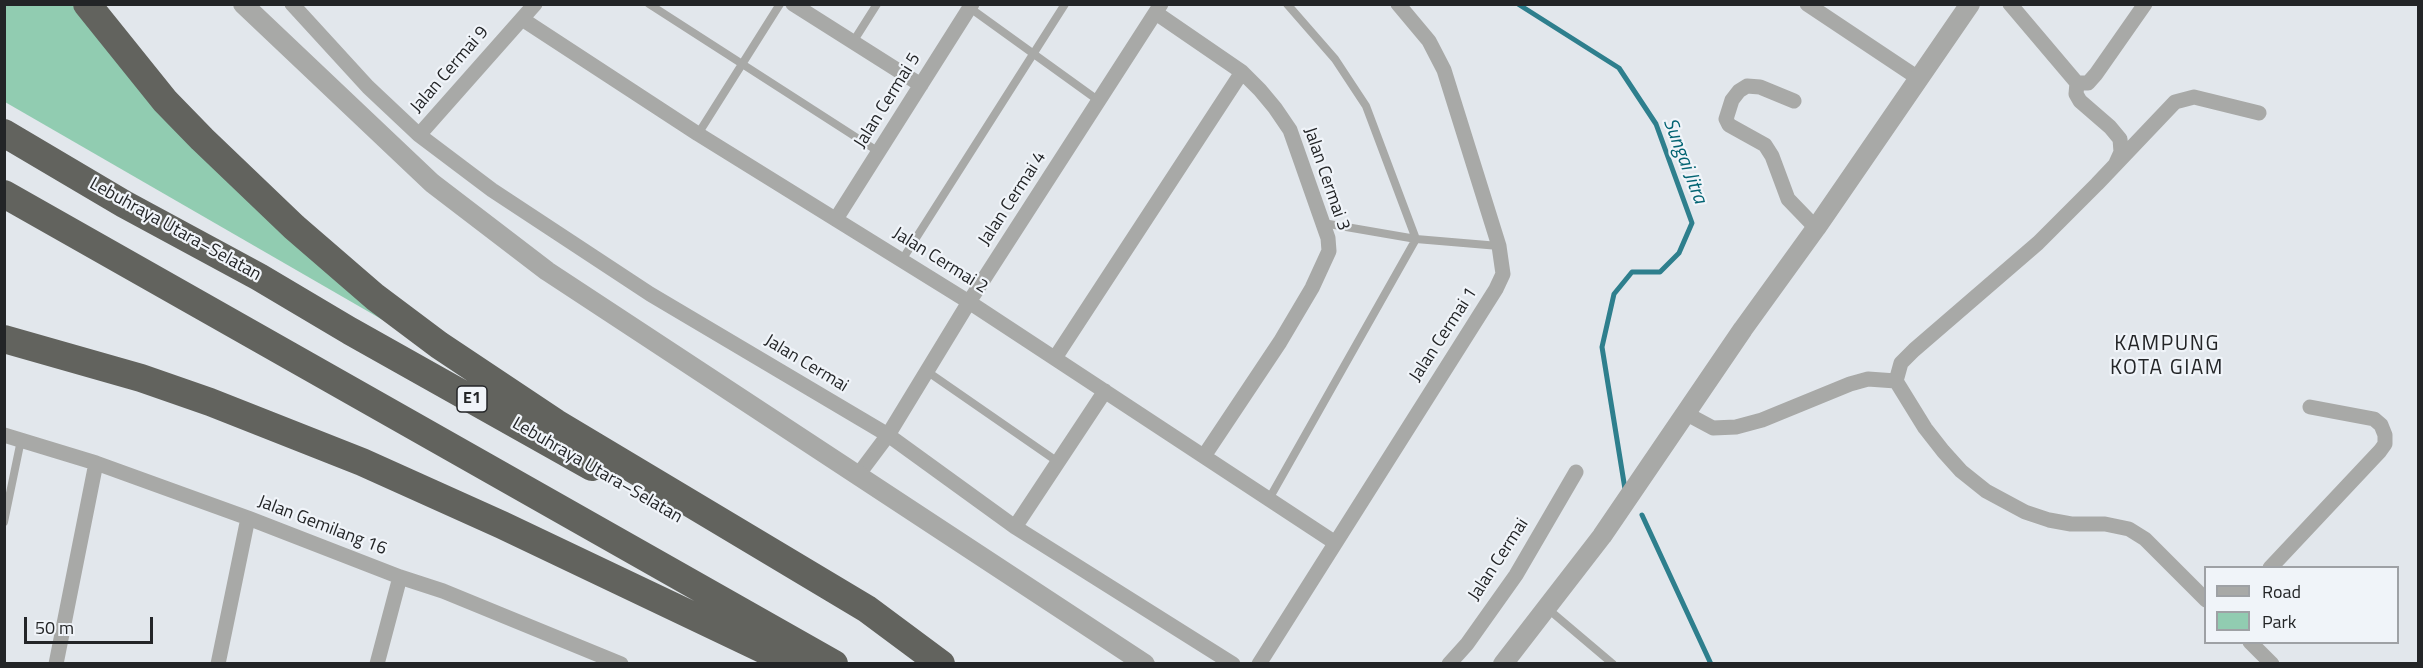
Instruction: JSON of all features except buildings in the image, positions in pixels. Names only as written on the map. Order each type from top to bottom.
[{"type":"highway","points":[[87,4],[165,101],[209,147],[294,227],[375,297],[440,345],[556,423],[867,609],[941,663]]},
{"type":"highway","name":"Lebuhraya Utara–Selatan","points":[[4,133],[124,204],[259,277],[350,331],[542,438],[859,623],[941,663]]},
{"type":"highway","points":[[4,194],[834,663]]},
{"type":"highway","points":[[4,339],[141,378],[307,440],[502,525],[794,663]]},
{"type":"street","points":[[243,4],[432,183],[556,277],[1145,663]]},
{"type":"street","name":"Jalan Cermai","points":[[292,4],[368,87],[419,135],[492,190],[650,294],[888,435],[1015,527],[1233,663]]},
{"type":"street","name":"Jalan Cermai 9","points":[[419,135],[535,4]]},
{"type":"street","points":[[793,4],[921,85]]},
{"type":"street","name":"Jalan Cermai 1","points":[[1259,663],[1496,289],[1503,274],[1499,246],[1444,70],[1429,41],[1398,4]]},
{"type":"street","points":[[1807,4],[1918,78]]},
{"type":"street","points":[[1503,663],[1602,536],[1685,412],[1816,228],[1970,4]]},
{"type":"street","points":[[2010,4],[2077,83],[2076,94],[2080,101],[2110,127],[2120,139],[2121,152],[2115,165]]},
{"type":"street","points":[[2077,83],[2088,83],[2096,74],[2145,4]]},
{"type":"street","name":"Jalan Cermai 5","points":[[836,219],[971,6]]},
{"type":"street","name":"Jalan Cermai 4","points":[[858,475],[888,435],[969,302],[1159,9]]},
{"type":"street","name":"Jalan Cermai 3","points":[[1159,9],[1242,72],[1260,90],[1290,130],[1328,238],[1329,251],[1324,266],[1280,342],[1204,456]]},
{"type":"street","name":"Jalan Cermai 2","points":[[522,19],[699,134],[969,302],[1335,542]]},
{"type":"street","points":[[1055,358],[1242,72]]},
{"type":"street","points":[[1794,100],[1760,87],[1747,86],[1738,91],[1732,100],[1726,119],[1729,125],[1765,145],[1772,156],[1788,199],[1816,228]]},
{"type":"street","points":[[2204,599],[2145,539],[2129,529],[2105,524],[2071,524],[2049,520],[2025,512],[1986,491],[1961,471],[1943,452],[1896,381],[1901,363],[1914,350],[2038,243],[2175,102],[2194,97],[2259,113]]},
{"type":"street","points":[[1685,412],[1713,428],[1736,428],[1762,420],[1850,384],[1868,379],[1896,381]]},
{"type":"street","points":[[1015,527],[1105,391]]},
{"type":"street","points":[[2271,566],[2385,444],[2385,435],[2381,425],[2374,419],[2310,407]]},
{"type":"street","name":"Jalan Gemilang 16","points":[[4,435],[96,463],[248,518],[400,577],[443,591],[621,663]]},
{"type":"street","points":[[56,663],[96,463]]},
{"type":"street","name":"Jalan Cermai","points":[[1449,663],[1467,644],[1515,575],[1576,472]]},
{"type":"street","points":[[218,663],[248,518]]},
{"type":"street","points":[[377,663],[400,577]]},
{"type":"street","points":[[2252,644],[2272,663]]},
{"type":"lane","points":[[650,4],[879,152]]},
{"type":"lane","points":[[699,134],[780,4]]},
{"type":"lane","points":[[853,42],[877,4]]},
{"type":"lane","points":[[902,260],[1065,4]]},
{"type":"lane","points":[[1287,4],[1335,59],[1366,106],[1416,239]]},
{"type":"lane","points":[[971,6],[1100,102]]},
{"type":"lane","points":[[1323,223],[1416,239],[1499,246]]},
{"type":"lane","points":[[1269,499],[1416,239]]},
{"type":"lane","points":[[928,372],[1058,462]]},
{"type":"lane","points":[[4,522],[21,440]]},
{"type":"lane","points":[[1546,608],[1613,663]]},
{"type":"green space","points":[[5,5],[83,5],[440,353],[5,102]]},
{"type":"waterway","name":"Sungai Jitra","points":[[1518,4],[1619,68],[1656,124],[1692,223],[1679,253],[1660,272],[1632,272],[1614,294],[1602,347],[1625,489]]},
{"type":"waterway","name":"Sungai Jitra","points":[[1642,515],[1711,664]]},
{"type":"district","name":"KAMPUNG KOTA GIAM","points":[[2167,357]]}]
